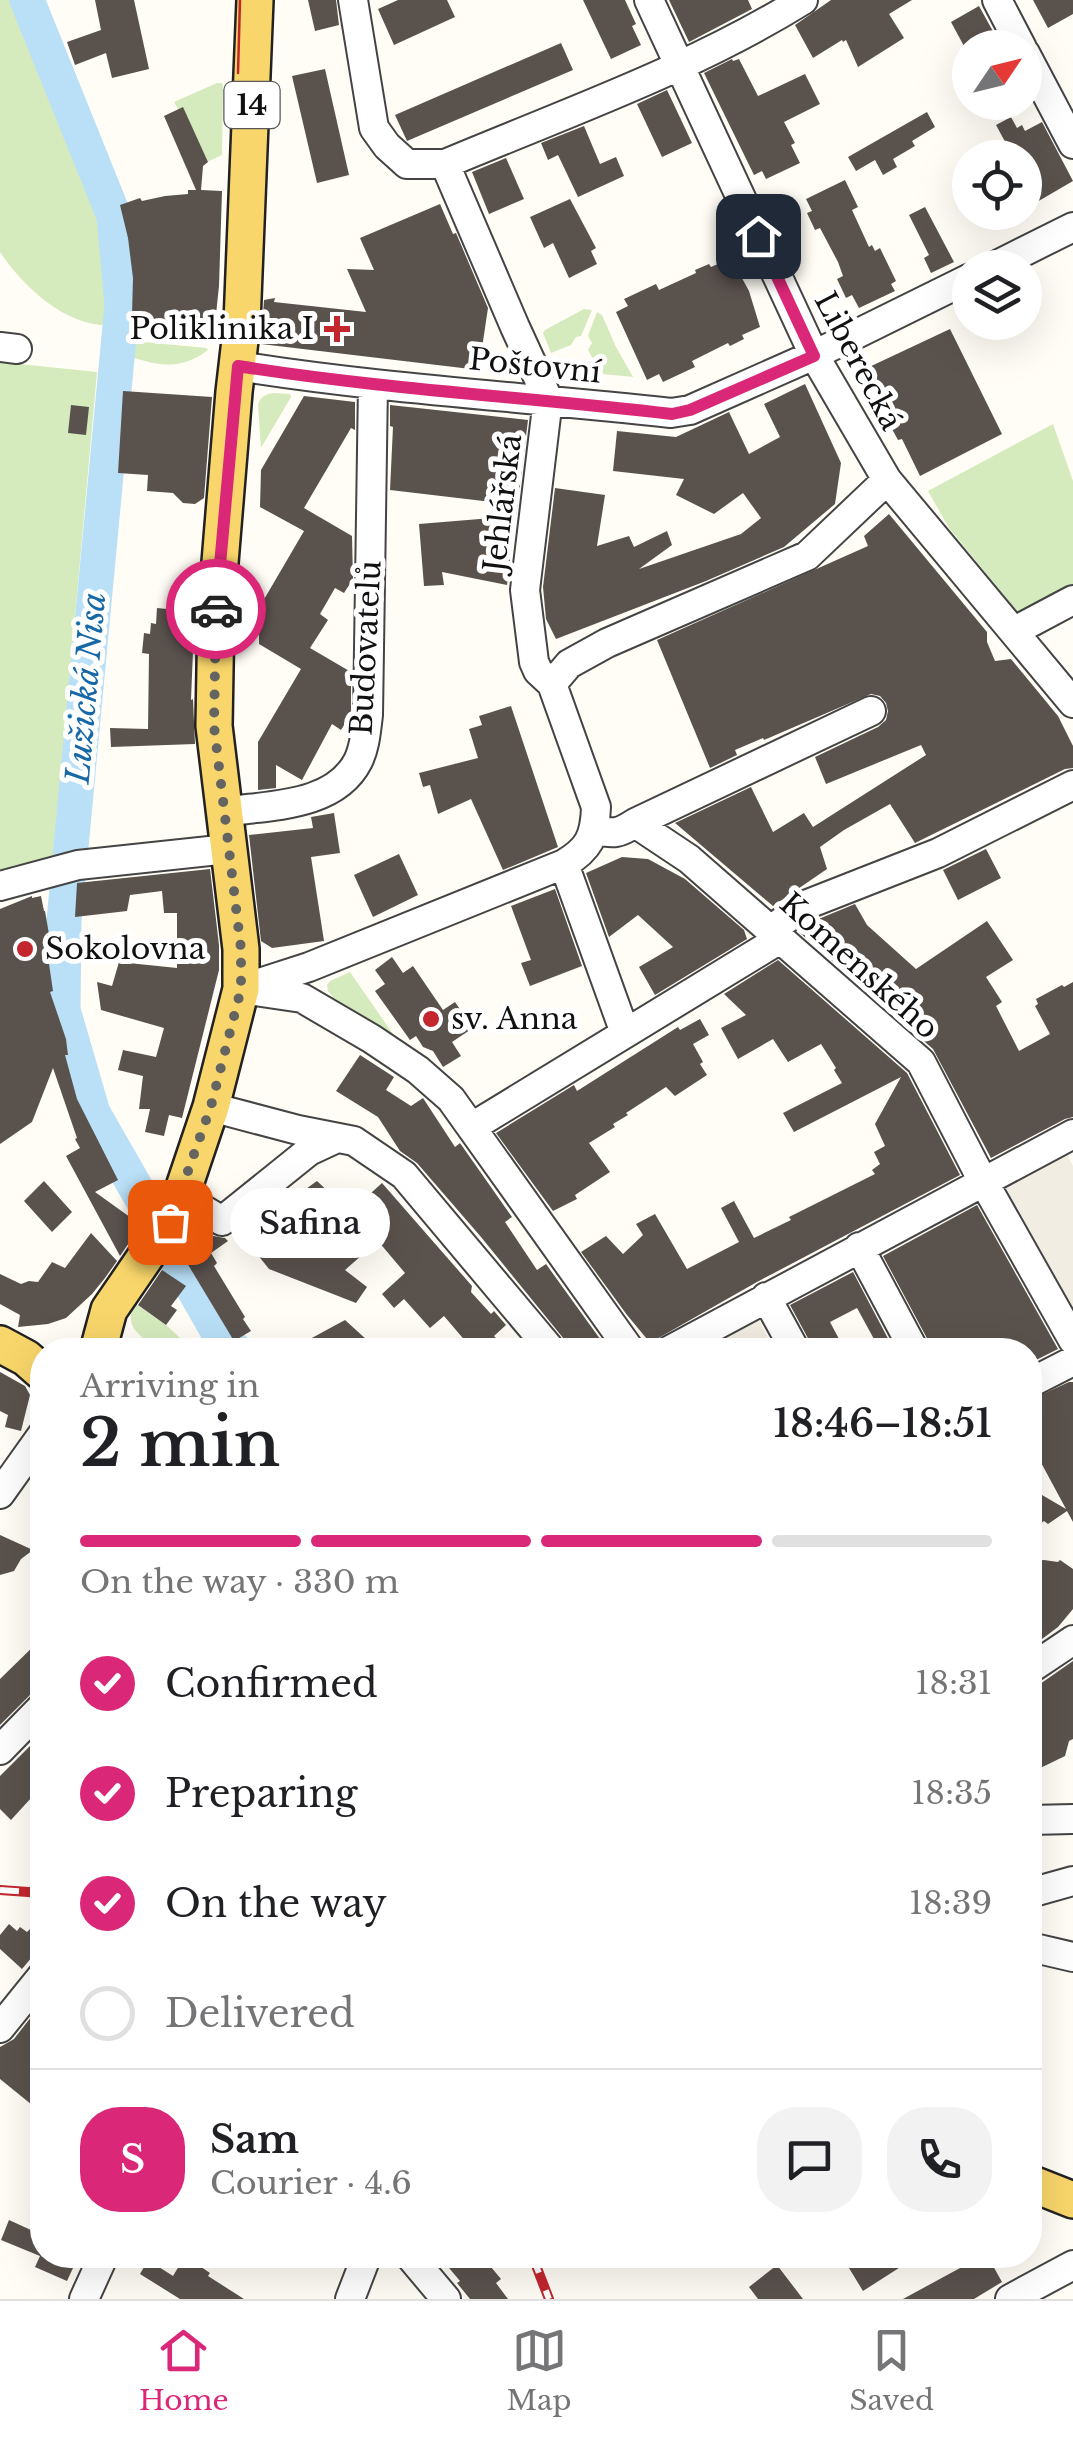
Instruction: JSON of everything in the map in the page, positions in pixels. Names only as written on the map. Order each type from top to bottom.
[{"type":"main road","name":"14","points":[[104,1338],[109,1310],[148,1256],[175,1209],[211,1106],[241,989],[241,949],[214,726],[216,610],[248,210],[255,0]]},
{"type":"main road","points":[[1042,2188],[1073,2200]]},
{"type":"street","points":[[353,0],[374,128],[406,164],[445,164],[679,66],[756,30],[803,0]]},
{"type":"street","name":"Liberecká","points":[[649,0],[814,356],[887,480],[1073,704]]},
{"type":"street","points":[[997,0],[1013,30]]},
{"type":"street","points":[[1042,85],[1073,144]]},
{"type":"street","name":"Jehlářská","points":[[445,164],[548,400],[525,590],[534,662],[552,684]]},
{"type":"street","points":[[1027,250],[1073,227]]},
{"type":"street","name":"Poštovní","points":[[238,366],[373,384],[672,414],[690,410],[814,356],[952,287]]},
{"type":"street","name":"Budovatelů","points":[[223,812],[306,800],[322,794],[339,784],[360,758],[368,715],[373,384]]},
{"type":"street","points":[[625,1034],[581,848],[596,808],[552,684],[570,664],[607,643],[807,556],[887,480]]},
{"type":"street","points":[[1024,626],[1073,600]]},
{"type":"street","points":[[241,989],[309,968],[621,832],[871,710]]},
{"type":"street","points":[[472,1127],[625,1034],[775,934],[808,904],[938,853],[1073,785]]},
{"type":"street","name":"Komenského","points":[[635,822],[689,859],[921,1062],[1073,1340]]},
{"type":"street","points":[[0,886],[66,868],[228,849]]},
{"type":"street","points":[[241,989],[302,998],[418,1070],[451,1099],[621,1338]]},
{"type":"street","points":[[211,1106],[354,1140],[404,1175],[541,1338]]},
{"type":"street","points":[[692,1338],[1073,1134]]},
{"type":"street","points":[[175,1209],[222,1221],[328,1136]]},
{"type":"street","points":[[859,1248],[908,1338]]},
{"type":"street","points":[[766,1297],[788,1338]]},
{"type":"street","points":[[1042,1377],[1073,1360]]},
{"type":"street","points":[[0,1494],[30,1453]]},
{"type":"street","points":[[1042,1660],[1073,1640]]},
{"type":"street","points":[[0,1750],[30,1719]]},
{"type":"street","points":[[1042,1820],[1073,1819]]},
{"type":"street","points":[[1042,1890],[1073,1882]]},
{"type":"street","points":[[1042,1949],[1073,1958]]},
{"type":"street","points":[[0,2028],[30,1991]]},
{"type":"street","points":[[1010,2299],[1073,2265]]},
{"type":"street","points":[[84,2299],[98,2268]]},
{"type":"street","points":[[350,2299],[362,2268]]},
{"type":"street","points":[[420,2268],[446,2299]]},
{"type":"green space","points":[[0,0],[17,0],[95,193],[112,268],[116,325],[81,321],[49,304],[0,252]]},
{"type":"green space","points":[[217,83],[223,87],[222,155],[207,162],[174,102]]},
{"type":"green space","points":[[584,309],[592,310],[581,336],[551,353],[545,330]]},
{"type":"green space","points":[[597,312],[633,377],[602,374],[588,350],[592,343],[588,336]]},
{"type":"green space","points":[[133,341],[208,350],[190,361],[152,363],[132,357]]},
{"type":"green space","points":[[0,362],[97,372],[53,862],[0,876]]},
{"type":"green space","points":[[274,393],[291,397],[261,448],[258,405],[263,396]]},
{"type":"green space","points":[[1053,424],[1073,481],[1073,592],[1023,618],[949,528],[928,491]]},
{"type":"green space","points":[[350,972],[393,1034],[328,991],[330,981]]},
{"type":"green space","points":[[133,1302],[180,1338],[142,1338],[132,1324]]},
{"type":"shaded area","points":[[1064,1148],[1073,1166],[1073,1329],[999,1191],[1003,1181]]},
{"type":"shaded area","points":[[754,1310],[768,1338],[702,1338]]},
{"type":"building","points":[[95,0],[134,0],[149,69],[112,78],[106,53],[75,65],[67,42],[101,30]]},
{"type":"building","points":[[308,0],[336,0],[339,25],[315,31]]},
{"type":"building","points":[[398,0],[447,0],[455,17],[394,45],[378,9]]},
{"type":"building","points":[[583,0],[625,0],[641,45],[611,59]]},
{"type":"building","points":[[669,0],[748,0],[752,9],[689,42]]},
{"type":"building","points":[[831,0],[912,0],[889,14],[904,38],[858,67],[846,40],[813,58],[795,25]]},
{"type":"building","points":[[1033,0],[1073,0],[1073,14],[1048,28]]},
{"type":"building","points":[[979,6],[992,30],[955,30],[951,22]]},
{"type":"building","points":[[561,43],[573,70],[407,141],[395,115]]},
{"type":"building","points":[[739,59],[758,96],[805,74],[820,104],[784,122],[800,163],[766,179],[762,171],[754,175],[704,73]]},
{"type":"building","points":[[325,69],[349,175],[317,183],[292,76]]},
{"type":"building","points":[[667,90],[692,143],[662,157],[637,104]]},
{"type":"building","points":[[183,107],[208,162],[203,166],[201,190],[222,191],[215,324],[185,326],[185,334],[159,331],[160,323],[132,315],[133,278],[120,205],[196,190],[164,116]]},
{"type":"building","points":[[927,112],[935,127],[893,159],[897,167],[883,175],[875,160],[856,171],[848,157]]},
{"type":"building","points":[[1013,120],[1017,128],[1022,125],[1025,131],[1042,122],[1073,181],[1042,199],[1042,140],[1004,140],[996,125]]},
{"type":"building","points":[[584,126],[600,164],[616,157],[624,176],[578,197],[558,155],[548,160],[541,143]]},
{"type":"building","points":[[506,158],[524,199],[489,214],[472,172]]},
{"type":"building","points":[[845,180],[858,207],[852,210],[869,247],[872,245],[875,251],[880,248],[896,281],[891,284],[895,291],[859,308],[852,295],[846,298],[837,279],[843,276],[838,262],[807,213],[812,211],[806,199]]},
{"type":"building","points":[[570,199],[596,248],[591,251],[597,264],[569,278],[553,243],[544,248],[530,217]]},
{"type":"building","points":[[440,204],[488,308],[479,370],[261,344],[264,300],[275,298],[274,302],[366,312],[347,269],[374,270],[360,238]]},
{"type":"building","points":[[925,207],[952,263],[931,273],[924,258],[929,255],[909,215]]},
{"type":"building","points":[[729,259],[749,291],[760,327],[730,346],[728,343],[692,361],[695,367],[663,382],[659,374],[647,380],[616,312],[628,306],[624,299],[656,284],[659,290],[696,273],[695,270]]},
{"type":"building","points":[[950,329],[952,340],[955,340],[1002,434],[920,476],[902,439],[898,440],[892,429],[882,407],[886,406],[867,368]]},
{"type":"building","points":[[805,384],[841,463],[835,504],[784,547],[556,639],[546,619],[543,587],[555,488],[605,495],[597,546],[629,536],[634,547],[667,531],[672,545],[639,569],[741,534],[761,518],[743,493],[714,514],[676,495],[684,479],[613,471],[617,431],[676,437],[729,412],[749,454],[780,437],[764,404]]},
{"type":"building","points":[[123,391],[212,397],[204,498],[195,504],[183,503],[173,493],[147,491],[148,475],[118,473]]},
{"type":"building","points":[[304,396],[355,402],[355,430],[351,428],[304,508],[352,536],[353,579],[344,593],[335,588],[320,614],[328,620],[310,648],[351,672],[351,714],[341,730],[332,724],[302,780],[276,765],[276,788],[258,790],[258,742],[301,669],[259,644],[259,608],[304,531],[260,507],[261,470]]},
{"type":"building","points":[[71,405],[89,407],[86,435],[68,433]]},
{"type":"building","points":[[390,405],[528,420],[516,516],[509,504],[390,490]]},
{"type":"building","points":[[889,514],[987,632],[995,661],[1011,659],[1058,716],[1073,746],[1073,768],[915,843],[890,804],[820,847],[827,869],[773,906],[675,823],[751,787],[773,832],[804,813],[813,827],[926,755],[921,745],[826,784],[815,757],[886,720],[886,703],[871,694],[735,750],[737,755],[710,768],[657,640],[868,546],[864,536]]},
{"type":"building","points":[[515,516],[507,585],[442,572],[444,585],[424,586],[419,524]]},
{"type":"building","points":[[157,608],[187,611],[194,626],[191,700],[195,744],[111,747],[110,728],[148,729],[149,654],[142,653],[144,633],[150,634],[151,623],[156,624]]},
{"type":"building","points":[[511,706],[558,847],[503,870],[471,799],[438,814],[430,785],[423,787],[419,773],[478,758],[469,729],[482,725],[479,716]]},
{"type":"building","points":[[334,813],[340,853],[311,857],[324,941],[272,948],[261,941],[249,835],[313,828],[311,817]]},
{"type":"building","points":[[986,849],[1001,878],[958,900],[943,870]]},
{"type":"building","points":[[399,854],[418,895],[373,917],[354,875]]},
{"type":"building","points":[[622,857],[648,859],[685,879],[744,930],[747,939],[655,995],[639,967],[673,947],[638,915],[609,937],[586,873]]},
{"type":"building","points":[[210,869],[219,970],[182,1118],[169,1115],[164,1136],[145,1132],[150,1109],[139,1109],[143,1076],[118,1070],[123,1050],[156,1057],[164,1028],[101,1010],[97,982],[112,986],[119,962],[177,968],[177,913],[164,913],[162,891],[130,895],[127,911],[75,917],[77,883]]},
{"type":"building","points":[[555,889],[582,966],[530,986],[521,963],[531,960],[511,906]]},
{"type":"building","points":[[41,896],[45,911],[50,940],[50,992],[66,1039],[65,1055],[77,1099],[118,1180],[95,1192],[141,1225],[120,1256],[66,1156],[80,1148],[53,1068],[32,1122],[0,1144],[0,909]]},
{"type":"building","points":[[855,904],[867,925],[916,969],[987,921],[1013,960],[986,977],[1002,1002],[996,1006],[1019,1051],[1050,1034],[1035,1006],[1036,999],[1073,982],[1073,1117],[991,1158],[933,1049],[799,932],[816,920]]},
{"type":"building","name":"sv. Anna","points":[[392,957],[403,973],[413,966],[443,1010],[455,1002],[473,1028],[452,1042],[461,1056],[443,1067],[416,1036],[410,1040],[375,991],[385,984],[375,970]]},
{"type":"building","points":[[778,960],[907,1073],[960,1175],[659,1338],[646,1338],[581,1252],[606,1236],[623,1254],[643,1235],[636,1224],[655,1214],[687,1269],[739,1242],[721,1208],[734,1201],[754,1238],[791,1220],[789,1217],[875,1174],[872,1170],[880,1164],[874,1152],[885,1146],[875,1124],[901,1077],[794,1132],[783,1113],[842,1083],[836,1068],[821,1044],[788,1062],[773,1039],[738,1059],[721,1028],[746,1015],[724,994]]},
{"type":"building","points":[[700,1019],[709,1035],[693,1044],[707,1075],[675,1096],[666,1087],[589,1143],[610,1172],[575,1195],[577,1199],[553,1211],[496,1133],[574,1085],[577,1091],[678,1027],[680,1030]]},
{"type":"building","points":[[360,1055],[394,1077],[386,1090],[411,1106],[423,1098],[455,1147],[460,1143],[512,1217],[505,1222],[537,1270],[546,1264],[599,1338],[563,1338],[417,1163],[400,1151],[378,1117],[336,1091]]},
{"type":"building","points":[[44,1181],[72,1212],[52,1232],[24,1201]]},
{"type":"building","points":[[317,1181],[333,1196],[339,1188],[360,1203],[382,1183],[472,1286],[471,1292],[506,1325],[496,1338],[463,1338],[444,1316],[430,1328],[404,1299],[394,1308],[382,1294],[405,1273],[378,1241],[345,1270],[367,1287],[356,1303],[269,1269],[249,1244],[306,1194],[303,1191]]},
{"type":"building","points":[[977,1205],[1058,1349],[1042,1357],[1042,1338],[927,1338],[883,1256]]},
{"type":"building","points":[[192,1223],[228,1241],[211,1253],[217,1263],[214,1266],[251,1331],[232,1338],[178,1248]]},
{"type":"building","points":[[91,1233],[117,1261],[105,1278],[66,1318],[18,1327],[20,1315],[0,1304],[0,1274],[21,1284],[38,1282],[52,1262],[65,1268]]},
{"type":"building","points":[[162,1270],[186,1286],[171,1306],[177,1310],[166,1325],[138,1305]]},
{"type":"building","points":[[853,1272],[888,1338],[873,1338],[857,1308],[830,1322],[838,1338],[808,1338],[790,1305]]},
{"type":"building","points":[[345,1320],[365,1338],[312,1338]]},
{"type":"building","points":[[0,1372],[25,1386],[30,1395],[21,1431],[5,1427],[8,1415],[0,1411]]},
{"type":"building","points":[[1073,1382],[1073,1522],[1067,1511],[1048,1524],[1042,1522],[1042,1495],[1066,1509],[1042,1464],[1042,1394]]},
{"type":"building","points":[[0,1535],[30,1549],[30,1552],[14,1571],[0,1575]]},
{"type":"building","points":[[1042,1560],[1060,1560],[1073,1569],[1073,1609],[1042,1639]]},
{"type":"building","points":[[30,1650],[30,1695],[0,1725],[0,1679]]},
{"type":"building","points":[[1073,1661],[1073,1739],[1065,1756],[1042,1767],[1042,1683]]},
{"type":"building","points":[[30,1746],[30,1799],[11,1820],[0,1809],[0,1776]]},
{"type":"building","points":[[9,1924],[17,1931],[20,1927],[27,1932],[30,1929],[30,1959],[22,1969],[0,1949],[0,1935]]},
{"type":"building","points":[[30,2018],[30,2103],[0,2079],[0,2047],[14,2039]]},
{"type":"building","points":[[9,2220],[30,2230],[30,2252],[1,2240]]},
{"type":"building","points":[[37,2268],[73,2268],[67,2281]]},
{"type":"building","points":[[143,2268],[160,2268],[173,2276],[178,2268],[203,2268],[210,2273],[208,2276],[244,2299],[180,2299],[140,2274]]},
{"type":"building","points":[[449,2268],[492,2268],[501,2279],[496,2283],[508,2299],[470,2299],[457,2283],[460,2281]]},
{"type":"building","points":[[773,2268],[779,2268],[803,2299],[758,2299],[749,2287]]},
{"type":"building","points":[[849,2268],[899,2268],[863,2291]]},
{"type":"building","points":[[960,2268],[994,2268],[1002,2282],[974,2299],[903,2299]]},
{"type":"waterway","name":"Lužická Nisa","points":[[27,0],[114,216],[122,305],[64,921],[63,1010],[93,1113],[223,1338]]},
{"type":"tram line","points":[[238,73],[240,0]]},
{"type":"railway","points":[[0,1890],[30,1892]]},
{"type":"railway","points":[[537,2268],[549,2299]]},
{"type":"way so far","points":[[170,1222],[211,1106],[241,989],[241,949],[214,726],[216,609]]},
{"type":"place","name":"Poliklinika I","points":[[337,329]]},
{"type":"place","name":"Sokolovna","points":[[25,949]]},
{"type":"place","name":"sv. Anna","points":[[431,1019]]},
{"type":"place","name":"Safina","points":[[170,1222]]},
{"type":"route","points":[[216,609],[238,366],[299,376],[672,414],[690,410],[814,356],[758,236]]}]
